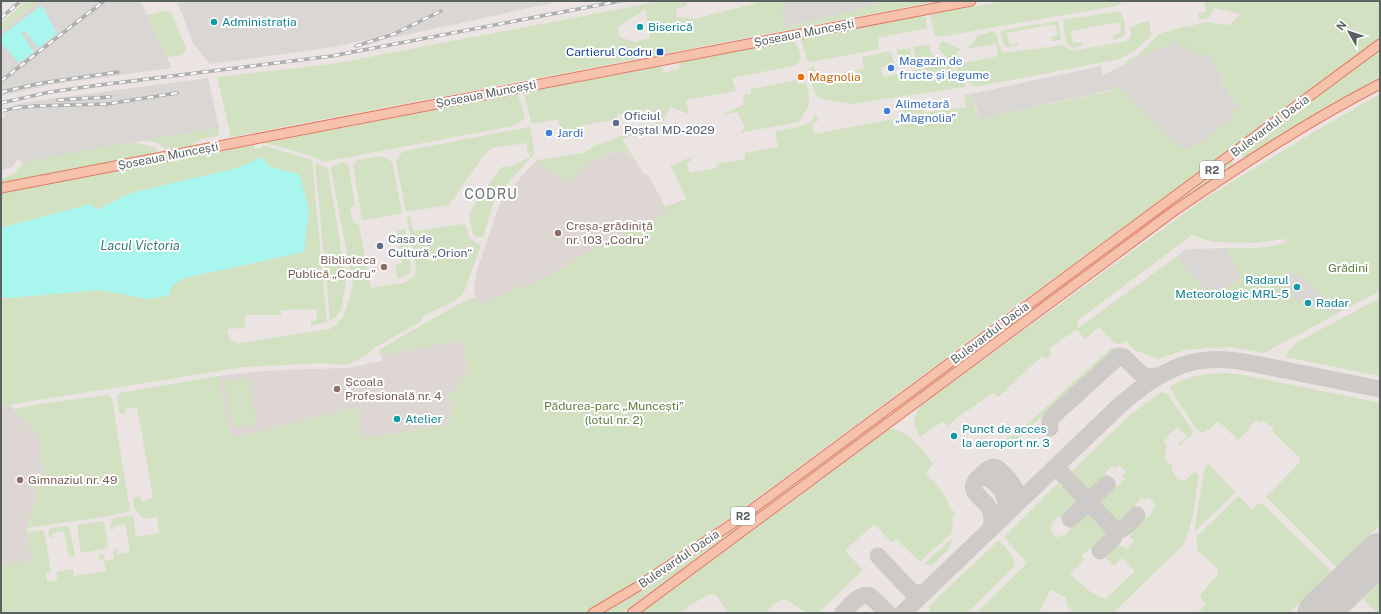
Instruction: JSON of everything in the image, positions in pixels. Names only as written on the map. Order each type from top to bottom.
[{"type":"main road","name":"Șoseaua Muncești","points":[[1,188],[971,1]]},
{"type":"main road","name":"Bulevardul Dacia","points":[[593,613],[637,587],[735,522],[1380,44]]},
{"type":"main road","name":"Bulevardul Dacia","points":[[632,613],[1174,211],[1241,165],[1312,122],[1380,84]]},
{"type":"main road","points":[[1234,153],[1241,165]]},
{"type":"main road","points":[[887,409],[894,418]]},
{"type":"shaded area","points":[[40,1],[140,1],[172,68],[54,84],[1,96],[1,32]]},
{"type":"shaded area","points":[[177,1],[561,1],[396,37],[392,31],[382,36],[334,47],[210,64],[193,43]]},
{"type":"shaded area","points":[[783,1],[885,1],[843,14],[785,27],[782,14]]},
{"type":"shaded area","points":[[1178,42],[1187,45],[1192,53],[1196,51],[1199,56],[1206,52],[1224,80],[1220,83],[1226,88],[1238,107],[1233,119],[1190,149],[1177,145],[1116,85],[1110,90],[979,119],[971,94],[1101,66],[1103,75],[1155,50]]},
{"type":"shaded area","points":[[208,78],[219,128],[123,144],[29,165],[17,159],[13,167],[1,170],[1,117],[5,117],[4,113],[14,111],[13,105]]},
{"type":"shaded area","name":"Creșa-grădiniță nr. 103 „Codru”","points":[[621,150],[634,158],[643,173],[649,176],[669,214],[613,238],[550,275],[479,306],[474,291],[476,273],[498,209],[502,199],[529,168],[537,160],[568,181],[574,179],[591,161]]},
{"type":"shaded area","points":[[1228,248],[1233,265],[1241,277],[1212,298],[1176,257],[1185,250]]},
{"type":"shaded area","points":[[1302,264],[1341,311],[1296,336],[1267,305],[1285,285],[1281,281]]},
{"type":"shaded area","name":"Școala Profesională nr. 4","points":[[462,340],[468,371],[445,401],[452,402],[449,425],[363,438],[356,408],[231,438],[218,376],[251,372],[348,368],[382,361],[381,355]]},
{"type":"shaded area","name":"Gimnaziul nr. 49","points":[[8,404],[38,434],[44,475],[33,486],[36,496],[27,528],[32,562],[1,565],[1,406]]},
{"type":"green space","points":[[26,1],[40,1],[1,32],[1,23]]},
{"type":"green space","points":[[661,1],[686,1],[687,5],[676,9],[677,17],[694,19],[764,1],[783,1],[782,14],[786,27],[843,14],[885,1],[938,1],[231,137],[217,77],[333,64]],"holes":[[[645,9],[650,38],[634,42],[620,37],[617,28]]]},
{"type":"green space","points":[[1007,1],[1125,1],[1116,6],[940,37],[935,35],[930,17],[932,13]]},
{"type":"green space","name":"Pădurea-parc „Muncești” (lotul nr. 2)","points":[[1204,1],[1380,1],[1380,39],[715,529],[650,573],[584,613],[1,613],[1,565],[32,562],[28,532],[44,531],[51,570],[49,573],[46,573],[47,582],[57,580],[57,572],[73,569],[74,576],[106,571],[104,559],[99,560],[98,555],[103,554],[106,561],[114,559],[113,550],[117,548],[118,554],[130,552],[125,524],[114,526],[114,529],[111,530],[111,521],[113,519],[133,516],[136,537],[159,533],[157,517],[144,519],[134,506],[134,498],[140,496],[141,501],[153,498],[137,407],[125,409],[126,413],[121,414],[119,412],[117,396],[120,393],[218,376],[231,438],[357,408],[363,438],[449,425],[452,402],[445,401],[468,371],[462,340],[381,355],[379,353],[380,349],[466,300],[476,297],[480,305],[550,275],[613,238],[668,214],[665,207],[686,199],[670,166],[691,157],[691,161],[687,162],[689,173],[717,168],[716,164],[745,159],[745,153],[778,147],[775,131],[795,128],[812,122],[813,117],[816,114],[818,121],[812,123],[814,134],[904,117],[902,106],[922,101],[924,113],[966,107],[964,95],[971,94],[979,119],[1110,91],[1110,88],[1116,85],[1177,145],[1190,149],[1233,119],[1229,112],[1238,106],[1220,82],[1224,80],[1206,52],[1199,57],[1196,51],[1192,53],[1187,45],[1181,49],[1178,42],[1155,50],[1126,64],[1124,62],[1138,55],[1159,34],[1207,22],[1230,25],[1240,14],[1214,8],[1209,18],[1199,19],[1198,13],[1206,12]]},
{"type":"green space","points":[[164,11],[171,12],[186,48],[185,51],[179,56],[167,57],[147,15]]},
{"type":"green space","points":[[1119,11],[1124,23],[1124,36],[1114,40],[1113,35],[1121,33],[1119,22],[1071,31],[1073,43],[1081,42],[1082,46],[1072,48],[1066,42],[1063,20]]},
{"type":"green space","points":[[920,15],[926,18],[927,28],[878,38],[879,49],[811,62],[807,60],[801,39],[804,37]]},
{"type":"green space","points":[[1058,21],[1061,40],[1052,41],[1051,37],[1058,35],[1055,24],[1007,33],[1010,45],[1018,43],[1018,46],[1005,47],[1000,33],[1003,30]]},
{"type":"green space","points":[[1149,21],[1151,35],[1137,49],[1119,59],[976,87],[971,85],[939,49],[939,44],[943,41],[963,50],[957,51],[959,64],[998,56],[996,44],[967,49],[978,35],[995,31],[1002,53],[1063,45],[1071,51],[1127,41],[1129,40],[1131,33],[1130,27]]},
{"type":"green space","points":[[794,39],[800,57],[798,63],[793,66],[732,78],[736,91],[686,100],[689,114],[670,107],[664,120],[657,127],[622,139],[634,158],[621,150],[617,151],[591,161],[574,179],[568,181],[537,160],[583,153],[594,146],[655,124],[655,119],[651,120],[649,109],[617,115],[617,119],[580,126],[581,132],[561,136],[558,119],[534,124],[531,122],[524,93],[527,90],[652,67],[662,67],[663,73],[680,69],[679,64],[682,60]]},
{"type":"green space","points":[[929,45],[931,53],[942,63],[944,60],[966,85],[965,87],[851,104],[818,98],[814,92],[809,68],[814,66],[817,78],[864,69],[862,57],[891,51],[894,65],[881,67],[883,77],[931,67],[929,58],[916,60],[913,47]]},
{"type":"green space","points":[[910,48],[912,61],[900,64],[897,50]]},
{"type":"green space","points":[[1380,49],[1380,80],[1300,124],[1244,158],[1240,152]]},
{"type":"green space","points":[[797,80],[798,84],[806,83],[809,105],[802,118],[797,122],[740,133],[745,127],[737,112],[723,115],[728,111],[744,104],[743,95],[751,94],[751,89]]},
{"type":"green space","points":[[515,92],[518,94],[525,119],[513,126],[323,162],[309,155],[265,143]]},
{"type":"green space","name":"Grădini","points":[[1380,94],[1380,291],[1341,311],[1329,299],[1321,295],[1298,273],[1295,276],[1291,272],[1282,281],[1285,285],[1283,288],[1297,303],[1301,299],[1308,307],[1314,307],[1321,300],[1337,314],[1264,353],[1232,347],[1206,348],[1185,350],[1158,359],[1134,350],[1126,341],[1121,344],[1115,343],[1099,327],[1085,339],[1076,329],[1049,349],[1052,354],[1046,359],[1042,356],[998,397],[993,393],[958,417],[949,425],[949,428],[943,421],[920,437],[914,421],[921,405],[1207,197],[1322,127]],"holes":[[[1192,235],[1213,242],[1255,243],[1285,239],[1287,242],[1265,247],[1228,248],[1233,265],[1241,277],[1212,298],[1176,257],[1077,329],[1078,320]]]},
{"type":"green space","points":[[530,127],[534,154],[500,192],[494,202],[483,237],[476,237],[473,234],[469,216],[473,207],[502,167],[514,165],[530,157],[531,152],[528,154],[526,143],[493,148],[484,155],[449,205],[406,212],[396,161],[401,153],[404,151]]},
{"type":"green space","points":[[219,128],[218,136],[201,139],[191,146],[165,149],[157,143],[145,140]]},
{"type":"green space","points":[[131,142],[157,148],[157,152],[1,184],[1,179],[14,173],[23,162],[29,165],[30,161]]},
{"type":"green space","points":[[262,145],[312,160],[327,322],[311,326],[311,321],[317,320],[316,309],[281,310],[281,315],[245,315],[245,328],[227,329],[230,340],[240,343],[330,329],[344,316],[353,285],[331,170],[332,166],[342,162],[348,164],[355,204],[350,209],[353,221],[359,225],[371,288],[404,283],[414,277],[416,273],[415,261],[407,217],[410,216],[413,231],[464,224],[467,228],[469,238],[481,245],[464,292],[461,296],[445,307],[442,306],[423,317],[420,322],[376,347],[364,357],[349,364],[341,365],[322,363],[244,367],[1,406],[1,297],[9,298],[100,290],[148,299],[184,278],[304,252],[299,174],[270,167],[262,157],[237,168],[131,193],[97,210],[90,204],[1,228],[1,192],[239,147],[254,146],[254,149],[262,148]]},
{"type":"green space","points":[[383,156],[392,162],[402,213],[362,221],[353,165],[358,160]]},
{"type":"green space","points":[[1229,161],[1233,162],[1231,167],[1176,205],[895,412],[893,411],[893,408]]},
{"type":"green space","points":[[315,162],[328,168],[346,281],[341,310],[336,317],[330,321]]},
{"type":"green space","points":[[405,229],[411,269],[410,272],[404,277],[397,278],[395,265],[402,263],[397,230]]},
{"type":"green space","points":[[1380,298],[1380,376],[1286,357],[1288,351],[1299,341]]},
{"type":"green space","points":[[1112,347],[1115,349],[1114,351],[1008,447],[1004,446],[1001,441],[1016,434]]},
{"type":"green space","points":[[1224,373],[1239,374],[1380,403],[1380,525],[1337,567],[1266,497],[1300,462],[1300,458],[1272,431],[1274,429],[1263,421],[1261,423],[1257,420],[1238,440],[1218,421],[1209,430],[1208,429],[1203,433],[1197,430],[1169,387],[1195,376]]},
{"type":"green space","points":[[247,377],[257,423],[234,428],[224,382]]},
{"type":"green space","points":[[1161,392],[1167,394],[1193,431],[1191,436],[1179,446],[1177,445],[1187,437],[1178,427],[1163,440],[1167,446],[1164,459],[1173,466],[1172,471],[1178,479],[1184,481],[1195,472],[1199,475],[1191,523],[1181,547],[1113,613],[1075,613],[1067,606],[1066,598],[1052,590],[1049,592],[1039,613],[976,613],[1027,563],[1004,537],[1058,483],[1062,487],[1065,485],[1069,489],[1070,488],[1078,496],[1077,497],[1080,501],[1078,504],[1079,505],[1067,517],[1065,515],[1062,519],[1059,516],[1051,524],[1053,526],[1050,530],[1057,538],[1061,534],[1064,537],[1071,529],[1069,527],[1073,523],[1072,522],[1084,510],[1085,511],[1088,509],[1109,527],[1107,529],[1111,533],[1097,549],[1096,547],[1092,551],[1089,549],[1082,556],[1084,559],[1070,574],[1093,594],[1106,599],[1135,571],[1122,558],[1114,566],[1102,554],[1114,542],[1120,547],[1122,545],[1127,549],[1134,541],[1130,537],[1132,534],[1128,530],[1139,518],[1141,519],[1145,516],[1147,518],[1154,510],[1152,508],[1156,504],[1149,497],[1145,500],[1142,497],[1135,505],[1138,507],[1134,511],[1135,513],[1123,525],[1121,524],[1119,526],[1115,522],[1113,523],[1098,507],[1099,505],[1095,501],[1109,486],[1111,487],[1115,483],[1118,486],[1125,479],[1122,476],[1126,472],[1119,465],[1115,468],[1112,466],[1105,473],[1107,476],[1103,479],[1104,480],[1092,493],[1091,491],[1088,494],[1075,483],[1076,481],[1073,477],[1075,474],[1072,471],[1130,415]]},
{"type":"green space","points":[[108,395],[112,399],[130,510],[128,512],[97,518],[27,528],[36,496],[33,485],[44,475],[38,434],[15,412],[14,409]]},
{"type":"green space","points":[[886,415],[886,419],[622,613],[602,613],[650,583]]},
{"type":"green space","points":[[890,429],[897,430],[909,437],[919,446],[932,462],[933,464],[926,473],[945,495],[949,504],[948,505],[956,514],[953,517],[952,532],[920,562],[896,539],[892,543],[874,524],[845,551],[863,570],[818,613],[807,613],[787,600],[781,600],[765,613],[729,613],[717,596],[713,594],[705,596],[679,613],[640,613],[763,523],[884,431]]},
{"type":"green space","points":[[1208,463],[1235,492],[1194,532],[1204,472]]},
{"type":"green space","points":[[1237,497],[1240,497],[1252,510],[1258,504],[1262,503],[1332,572],[1289,613],[1198,613],[1205,605],[1200,595],[1218,574],[1218,569],[1198,551],[1196,537]]},
{"type":"green space","points":[[104,521],[108,548],[81,553],[77,525]]},
{"type":"green space","points":[[65,526],[70,530],[75,556],[69,557],[64,531],[52,533],[53,537],[50,538],[48,533],[50,528]]},
{"type":"green space","points":[[952,538],[949,549],[931,566],[924,564]]},
{"type":"green space","points":[[999,540],[1011,554],[1015,565],[968,613],[931,613],[929,606]]},
{"type":"green space","points":[[1380,582],[1380,613],[1378,613],[1363,599]]},
{"type":"water","points":[[42,5],[57,34],[38,48],[25,31],[21,33],[34,52],[19,63],[1,43],[1,36]]},
{"type":"water","name":"Lacul Victoria","points":[[262,157],[270,167],[299,174],[309,209],[304,252],[184,278],[172,286],[168,296],[148,299],[100,290],[9,298],[1,297],[1,228],[90,204],[97,210],[131,193],[237,168]]},
{"type":"taxiway","points":[[1050,428],[1050,421],[1052,417],[1119,356],[1124,357],[1141,374],[1148,377],[1158,376]]},
{"type":"taxiway","points":[[903,613],[1120,405],[1145,385],[1173,369],[1193,362],[1205,360],[1216,359],[1239,361],[1380,389]]},
{"type":"taxiway","points":[[990,530],[992,520],[991,512],[974,489],[974,484],[981,475],[992,467],[999,469],[1011,482],[1015,489],[1016,502],[1014,507]]},
{"type":"taxiway","points":[[1056,467],[1115,530],[1124,528],[1137,515]]},
{"type":"taxiway","points":[[977,480],[979,477],[986,477],[996,484],[1004,494],[1006,505],[1003,517]]},
{"type":"taxiway","points":[[1085,498],[1091,497],[1107,484]]},
{"type":"taxiway","points":[[1070,519],[1084,504],[1084,497]]},
{"type":"taxiway","points":[[1100,551],[1113,539],[1116,532],[1115,530]]},
{"type":"taxiway","points":[[878,556],[911,591],[917,593],[925,592]]},
{"type":"taxiway","points":[[843,613],[862,596],[870,596],[888,613]]},
{"type":"runway","points":[[1318,613],[1380,553]]},
{"type":"railway","points":[[1,18],[21,1]]},
{"type":"railway","points":[[1,81],[104,1]]},
{"type":"railway","points":[[1,103],[50,92],[92,86],[332,56],[620,1]]},
{"type":"railway","points":[[356,46],[394,34],[441,11]]},
{"type":"railway","points":[[1,92],[42,83],[118,72]]},
{"type":"railway","points":[[16,108],[34,106],[107,104],[177,93]]},
{"type":"railway","points":[[58,100],[110,97]]},
{"type":"railway","points":[[1,111],[21,107]]},
{"type":"place","name":"Administrația","points":[[214,22]]},
{"type":"place","name":"Biserică","points":[[640,27]]},
{"type":"place","name":"Cartierul Codru","points":[[660,52]]},
{"type":"place","name":"Magazin de fructe și legume","points":[[891,68]]},
{"type":"place","name":"Magnolia","points":[[801,77]]},
{"type":"place","name":"Alimetară „Magnolia”","points":[[887,111]]},
{"type":"place","name":"Oficiul Poștal MD-2029","points":[[616,123]]},
{"type":"place","name":"Jardi","points":[[549,133]]},
{"type":"place","name":"Creșa-grădiniță nr. 103 „Codru”","points":[[558,233]]},
{"type":"place","name":"Casa de Cultură „Orion“","points":[[380,246]]},
{"type":"place","name":"Biblioteca Publică „Codru”","points":[[384,267]]},
{"type":"place","name":"Radarul Meteorologic MRL-5","points":[[1297,287]]},
{"type":"place","name":"Radar","points":[[1308,303]]},
{"type":"place","name":"Școala Profesională nr. 4","points":[[337,389]]},
{"type":"place","name":"Atelier","points":[[397,419]]},
{"type":"place","name":"Punct de acces la aeroport nr. 3","points":[[954,436]]},
{"type":"place","name":"Gimnaziul nr. 49","points":[[20,480]]},
{"type":"district","name":"CODRU","points":[[491,194]]}]
